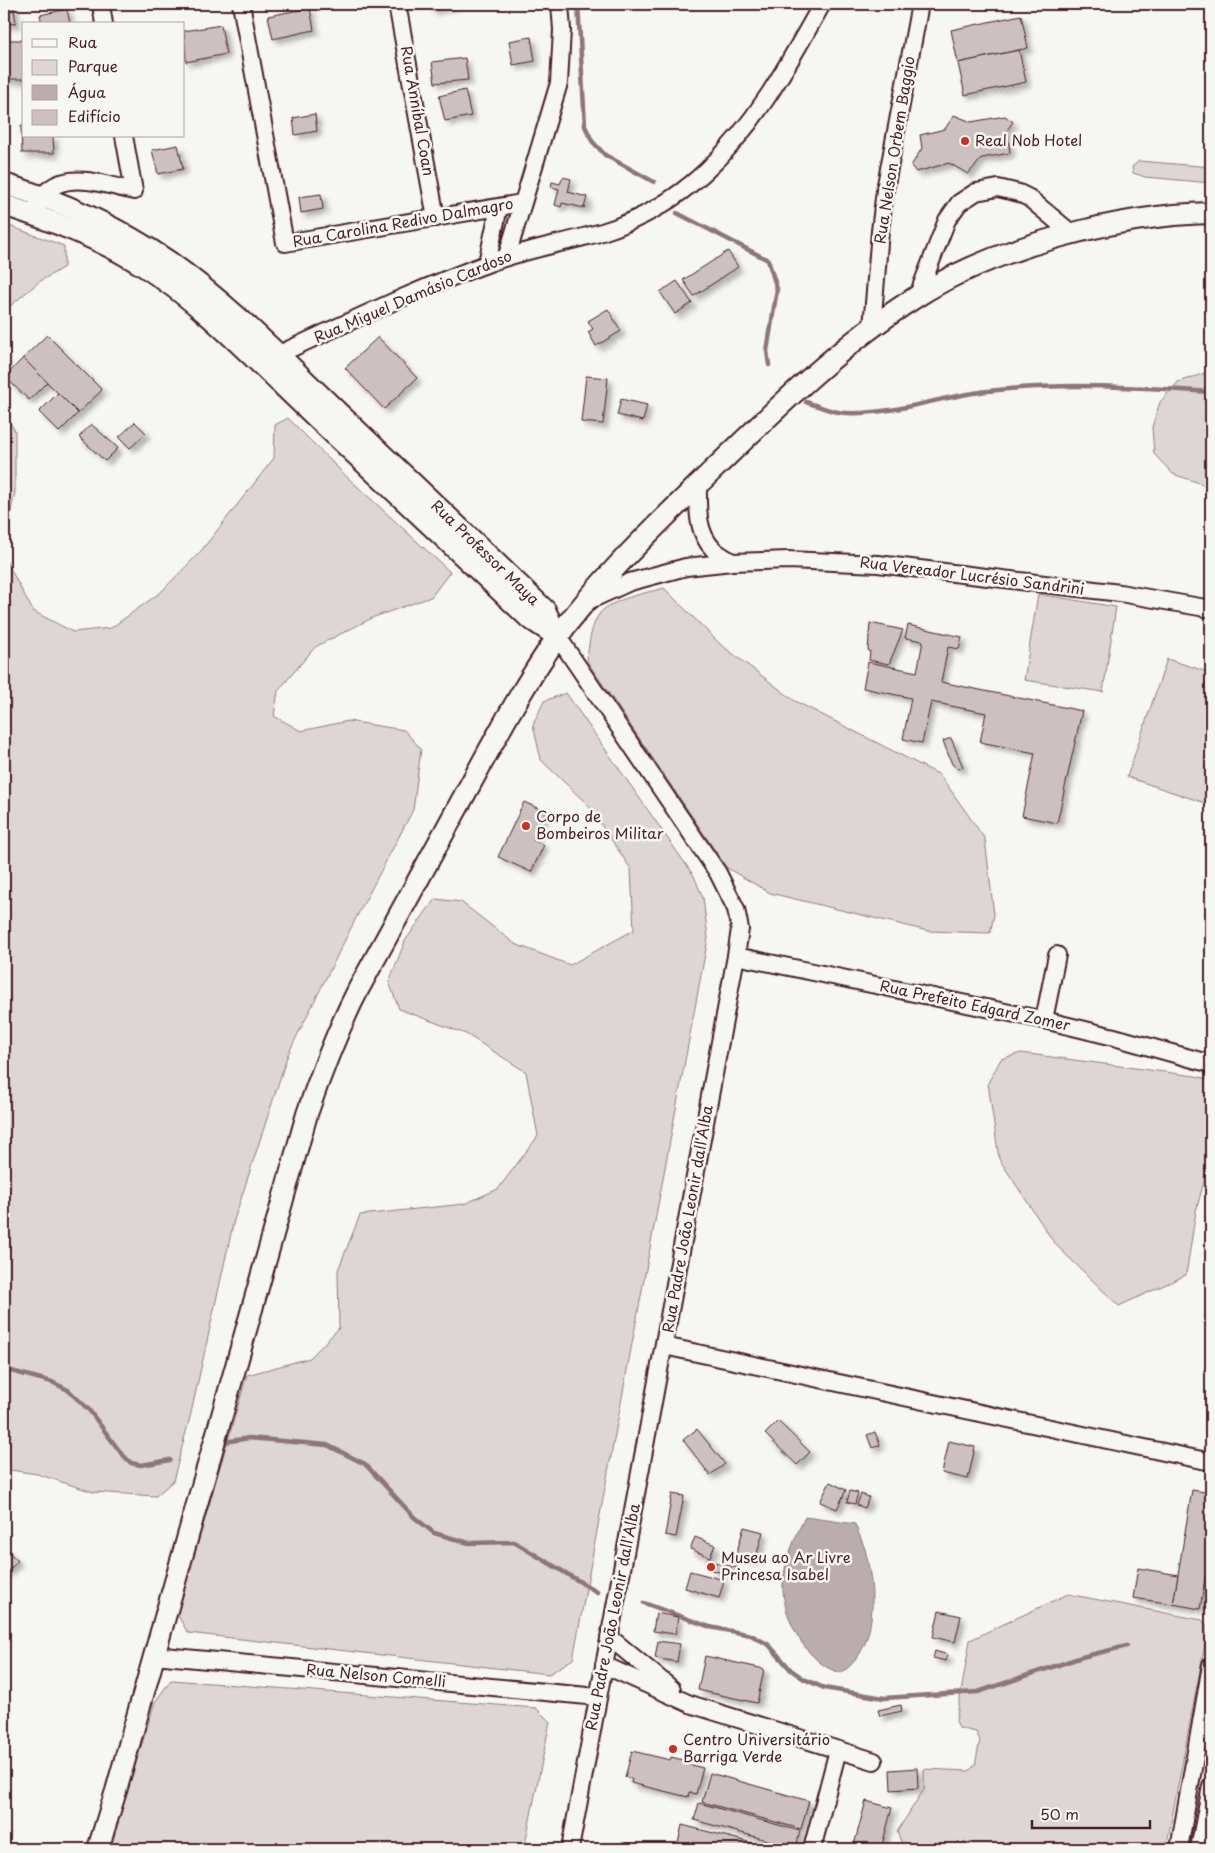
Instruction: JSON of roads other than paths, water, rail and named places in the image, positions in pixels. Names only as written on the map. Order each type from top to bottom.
[{"type":"main road","name":"Rua Professor Maya","points":[[4,184],[38,206]]},
{"type":"main road","name":"Rua Professor Maya","points":[[4,205],[38,206],[103,223],[134,239],[168,262],[225,307],[271,362],[545,610],[558,637]]},
{"type":"main road","points":[[98,1849],[305,1123],[326,1059],[341,1023],[359,988],[509,713],[558,637],[586,602],[640,543],[799,387],[872,327],[918,295],[966,270],[1070,233],[1141,220],[1211,213]]},
{"type":"street","points":[[100,4],[104,22]]},
{"type":"street","name":"Rua Carolina Redivo Dalmagro","points":[[241,4],[285,243],[522,203]]},
{"type":"street","name":"Rua Anníbal Coan","points":[[397,4],[436,218]]},
{"type":"street","points":[[507,256],[558,83],[562,30],[560,4]]},
{"type":"street","name":"Rua Miguel Damásio Cardoso","points":[[271,362],[392,302],[487,263],[543,246],[602,232],[631,221],[661,205],[706,171],[756,114],[775,87],[822,4]]},
{"type":"street","name":"Rua Nelson Orbem Baggio","points":[[872,327],[885,190],[920,4]]},
{"type":"street","points":[[38,206],[57,185],[72,181],[85,181],[134,191],[124,138]]},
{"type":"street","points":[[918,295],[947,220],[959,203],[976,192],[998,188],[1019,193],[1029,198],[1070,233]]},
{"type":"street","points":[[487,263],[499,207]]},
{"type":"street","points":[[698,485],[698,515],[703,532],[712,549],[732,562]]},
{"type":"street","name":"Rua Vereador Lucrésio Sandrini","points":[[586,602],[630,582],[686,567],[732,562],[788,560],[878,564],[1120,593],[1211,609]]},
{"type":"street","name":"Rua Padre João Leonir dall'Alba","points":[[558,637],[718,873],[736,909],[740,929],[570,1849]]},
{"type":"street","points":[[1044,1020],[1057,955]]},
{"type":"street","name":"Rua Prefeito Edgard Zomer","points":[[736,956],[1044,1020],[1211,1064]]},
{"type":"street","points":[[664,1346],[1211,1462]]},
{"type":"street","points":[[609,1638],[690,1704]]},
{"type":"street","name":"Rua Nelson Comelli","points":[[154,1655],[598,1697]]},
{"type":"street","points":[[604,1665],[690,1704],[874,1761]]},
{"type":"street","points":[[1179,1849],[1211,1665]]},
{"type":"street","points":[[812,1849],[838,1750]]},
{"type":"street","points":[[1199,1849],[1211,1786]]},
{"type":"water","points":[[805,1517],[855,1524],[865,1549],[871,1581],[872,1599],[868,1633],[863,1649],[854,1662],[841,1673],[817,1660],[807,1650],[798,1637],[786,1610],[784,1575],[791,1549]]},
{"type":"waterway","points":[[578,4],[585,126],[592,141],[605,155],[654,182]]},
{"type":"waterway","points":[[677,213],[768,260],[777,289],[767,351],[769,365]]},
{"type":"waterway","points":[[806,402],[836,412],[864,413],[900,408],[970,393],[1016,388],[1100,386],[1211,392]]},
{"type":"waterway","points":[[4,1369],[52,1382],[68,1390],[89,1410],[121,1453],[131,1463],[141,1465],[170,1460]]},
{"type":"waterway","points":[[224,1442],[249,1438],[327,1445],[365,1464],[414,1517],[434,1533],[469,1543],[514,1542],[597,1592]]},
{"type":"waterway","points":[[644,1603],[710,1627],[751,1635],[769,1645],[791,1670],[804,1679],[824,1688],[884,1698],[978,1692],[1082,1657],[1127,1646]]},
{"type":"place","name":"Real Nob Hotel","points":[[965,141]]},
{"type":"place","name":"Corpo de Bombeiros Militar","points":[[526,826]]},
{"type":"place","name":"Museu ao Ar Livre Princesa Isabel","points":[[711,1567]]},
{"type":"place","name":"Centro Universitário Barriga Verde","points":[[673,1749]]}]
